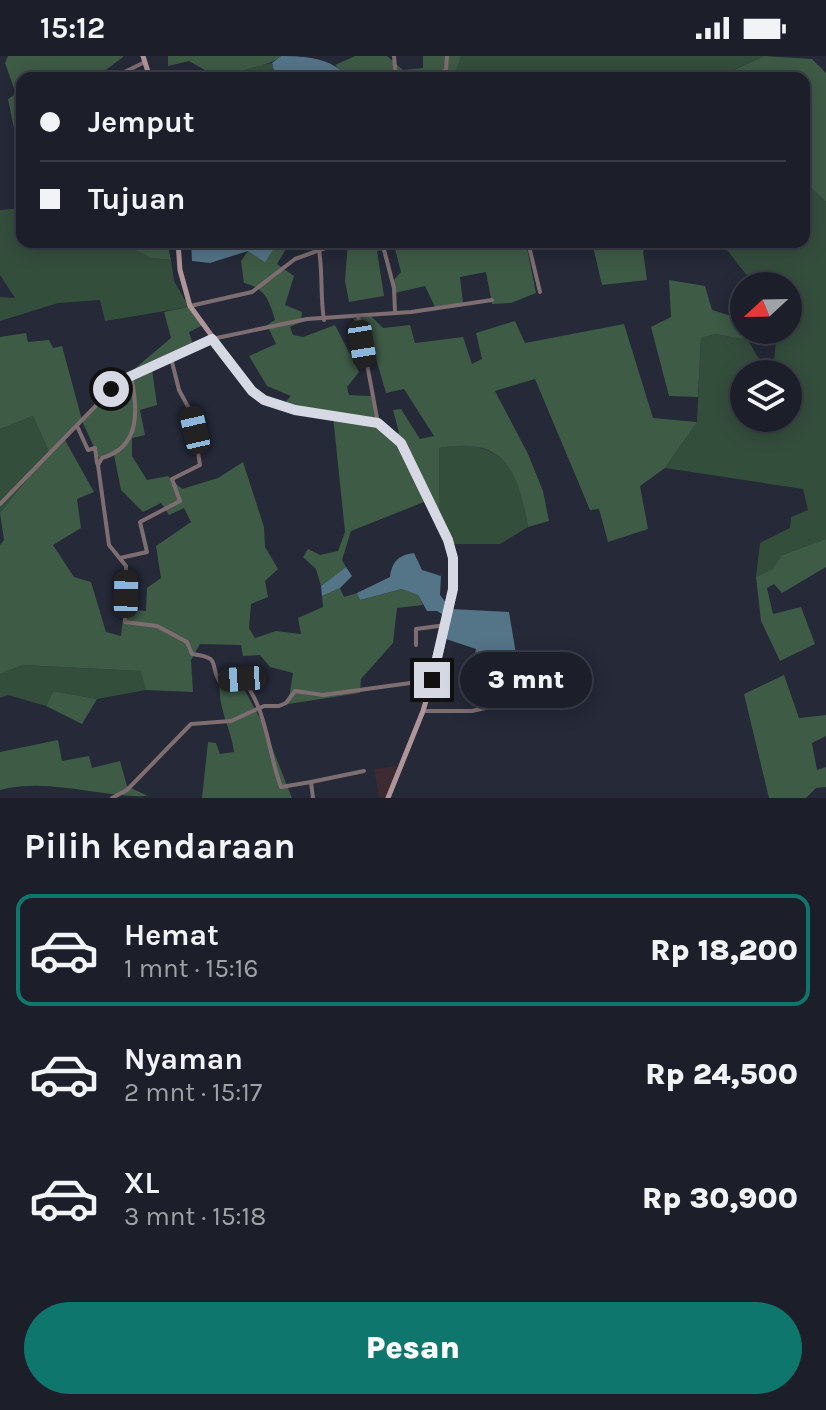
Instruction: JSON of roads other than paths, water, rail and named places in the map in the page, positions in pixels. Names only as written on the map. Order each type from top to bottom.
[{"type":"street","points":[[122,72],[144,59]]},
{"type":"street","points":[[178,248],[180,270],[190,306],[252,391],[264,400],[295,410],[378,423],[401,443],[451,547],[453,589],[446,625],[423,711],[388,798]]},
{"type":"street","points":[[190,306],[252,292],[295,259],[324,248]]},
{"type":"street","points":[[384,248],[394,288],[395,312]]},
{"type":"street","points":[[529,248],[540,292]]},
{"type":"street","points":[[319,250],[324,280],[320,300],[324,320]]},
{"type":"street","points":[[0,504],[120,381],[212,339],[269,325],[492,300]]},
{"type":"street","points":[[358,316],[378,423]]},
{"type":"street","points":[[120,558],[147,552],[140,522],[180,501],[172,479],[200,465],[192,414],[179,390],[171,358]]},
{"type":"street","points":[[98,465],[102,458],[116,454],[130,441],[137,403],[131,376]]},
{"type":"street","points":[[77,426],[88,450],[95,448],[109,545],[126,566],[125,622],[157,626],[187,642],[192,654],[208,656],[217,665],[219,681],[242,679],[270,737],[271,760],[281,787],[364,771]]},
{"type":"street","points":[[416,645],[416,629],[446,625]]},
{"type":"street","points":[[112,798],[127,790],[191,724],[231,721],[256,709],[286,703],[295,691],[323,695],[432,680]]},
{"type":"street","points":[[423,711],[472,711],[565,690]]},
{"type":"street","points":[[311,782],[313,798]]},
{"type":"water","points":[[281,56],[309,58],[327,62],[343,72],[274,72],[272,63]]},
{"type":"water","points":[[191,248],[274,248],[265,262],[248,251],[210,263],[192,261]]},
{"type":"water","points":[[414,553],[422,570],[441,576],[440,595],[451,609],[509,612],[517,660],[477,656],[476,649],[446,639],[449,619],[437,611],[427,611],[418,595],[402,589],[360,600],[357,593],[390,577],[397,560]]},
{"type":"water","points":[[346,567],[352,576],[340,588],[322,596],[321,586]]}]
